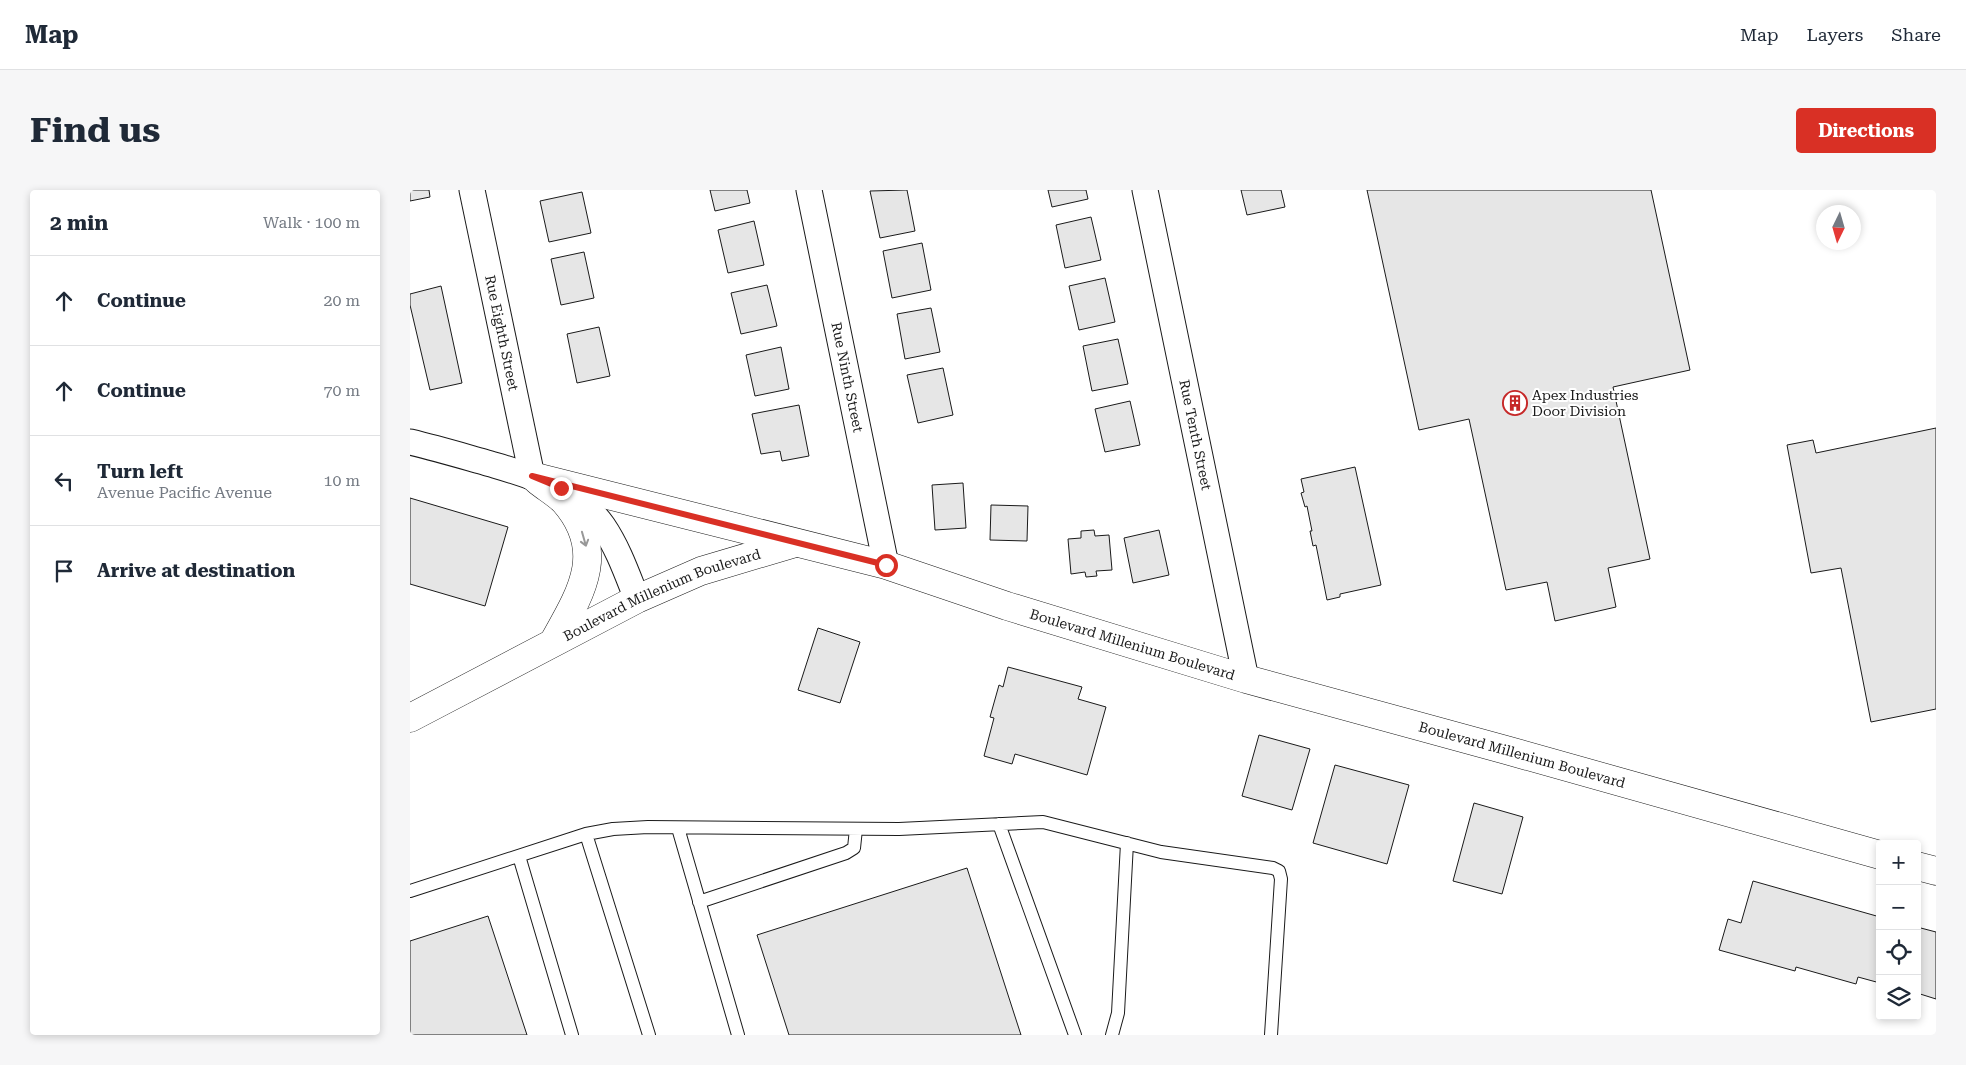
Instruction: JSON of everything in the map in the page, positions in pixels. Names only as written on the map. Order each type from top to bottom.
[{"type":"main road","points":[[532,476],[796,543]]},
{"type":"main road","points":[[532,476],[563,500],[574,515],[584,535],[587,554],[586,574],[580,593],[554,641]]},
{"type":"main road","name":"Boulevard Millenium Boulevard","points":[[410,718],[636,599],[701,571],[796,543],[886,565],[1007,606],[1246,679],[1876,854]]},
{"type":"main road","points":[[1921,867],[1936,871]]},
{"type":"street","name":"Rue Eighth Street","points":[[472,190],[532,476]]},
{"type":"street","name":"Rue Ninth Street","points":[[809,190],[886,565]]},
{"type":"street","name":"Rue Tenth Street","points":[[1145,190],[1246,679]]},
{"type":"street","points":[[410,442],[532,476],[561,488],[583,505],[602,524],[617,548],[636,599]]},
{"type":"lane","points":[[410,891],[586,834],[613,829],[898,829],[1050,823],[1161,852],[1273,868],[1279,871],[1281,879],[1270,1035]]},
{"type":"lane","points":[[999,824],[1075,1035]]},
{"type":"lane","points":[[678,828],[738,1035]]},
{"type":"lane","points":[[699,902],[846,853],[854,848],[856,829]]},
{"type":"lane","points":[[586,834],[649,1035]]},
{"type":"lane","points":[[1112,1035],[1118,1012],[1127,843]]},
{"type":"lane","points":[[519,856],[572,1035]]},
{"type":"building","points":[[410,190],[429,190],[430,197],[410,201]]},
{"type":"building","points":[[710,190],[747,190],[750,203],[715,211]]},
{"type":"building","points":[[907,190],[915,231],[880,238],[870,191]]},
{"type":"building","points":[[1048,190],[1086,190],[1088,199],[1052,207]]},
{"type":"building","points":[[1241,190],[1281,190],[1285,207],[1247,215]]},
{"type":"building","name":"Apex Industries Door Division","points":[[1367,190],[1651,190],[1690,370],[1613,387],[1650,559],[1608,568],[1616,607],[1555,621],[1547,582],[1506,590],[1469,419],[1419,430]]},
{"type":"building","points":[[582,192],[591,233],[549,242],[540,201]]},
{"type":"building","points":[[1091,217],[1101,260],[1065,268],[1056,225]]},
{"type":"building","points":[[754,221],[764,265],[728,273],[718,230]]},
{"type":"building","points":[[922,243],[931,290],[892,298],[883,251]]},
{"type":"building","points":[[584,252],[594,298],[561,305],[551,259]]},
{"type":"building","points":[[1105,278],[1115,322],[1079,330],[1069,286]]},
{"type":"building","points":[[767,285],[777,326],[741,334],[731,293]]},
{"type":"building","points":[[441,286],[462,383],[430,390],[410,305],[410,294]]},
{"type":"building","points":[[931,308],[940,352],[905,359],[897,314]]},
{"type":"building","points":[[599,327],[610,376],[577,383],[567,334]]},
{"type":"building","points":[[1118,339],[1128,384],[1092,391],[1083,346]]},
{"type":"building","points":[[781,347],[789,389],[755,396],[746,355]]},
{"type":"building","points":[[943,368],[953,415],[918,423],[907,375]]},
{"type":"building","points":[[1130,401],[1140,445],[1105,452],[1095,409]]},
{"type":"building","points":[[799,405],[809,456],[782,461],[780,451],[761,454],[752,414]]},
{"type":"building","points":[[1936,428],[1936,709],[1871,722],[1841,568],[1811,573],[1787,445],[1813,440],[1816,453]]},
{"type":"building","points":[[1355,467],[1381,585],[1340,594],[1340,597],[1327,600],[1316,545],[1313,546],[1307,506],[1305,507],[1301,493],[1304,492],[1301,479]]},
{"type":"building","points":[[963,483],[966,528],[935,530],[932,485]]},
{"type":"building","points":[[410,498],[508,527],[485,606],[410,584]]},
{"type":"building","points":[[991,505],[1028,506],[1027,541],[990,540]]},
{"type":"building","points":[[1094,530],[1095,536],[1109,535],[1112,570],[1096,571],[1097,576],[1086,577],[1085,572],[1071,574],[1068,539],[1081,538],[1081,531]]},
{"type":"building","points":[[1159,530],[1169,575],[1133,583],[1124,538]]},
{"type":"building","points":[[818,628],[860,642],[840,703],[798,690]]},
{"type":"building","points":[[1008,667],[1082,687],[1078,699],[1106,707],[1087,775],[1015,754],[1012,764],[984,756],[994,718],[990,717],[999,685],[1003,687]]},
{"type":"building","points":[[1259,735],[1310,749],[1292,810],[1242,796]]},
{"type":"building","points":[[1335,765],[1409,785],[1387,864],[1313,843]]},
{"type":"building","points":[[1474,803],[1523,817],[1502,894],[1453,881]]},
{"type":"building","points":[[967,868],[1021,1035],[789,1035],[757,935]]},
{"type":"building","points":[[1753,881],[1876,916],[1876,982],[1858,977],[1856,984],[1796,967],[1795,971],[1719,950],[1728,919],[1741,923]]},
{"type":"building","points":[[488,916],[527,1035],[410,1035],[410,941]]},
{"type":"building","points":[[1921,928],[1936,932],[1936,999],[1921,994]]},
{"type":"place","name":"Apex Industries Door Division","points":[[1515,403]]},
{"type":"route","points":[[561,488],[532,476],[886,565]]}]
